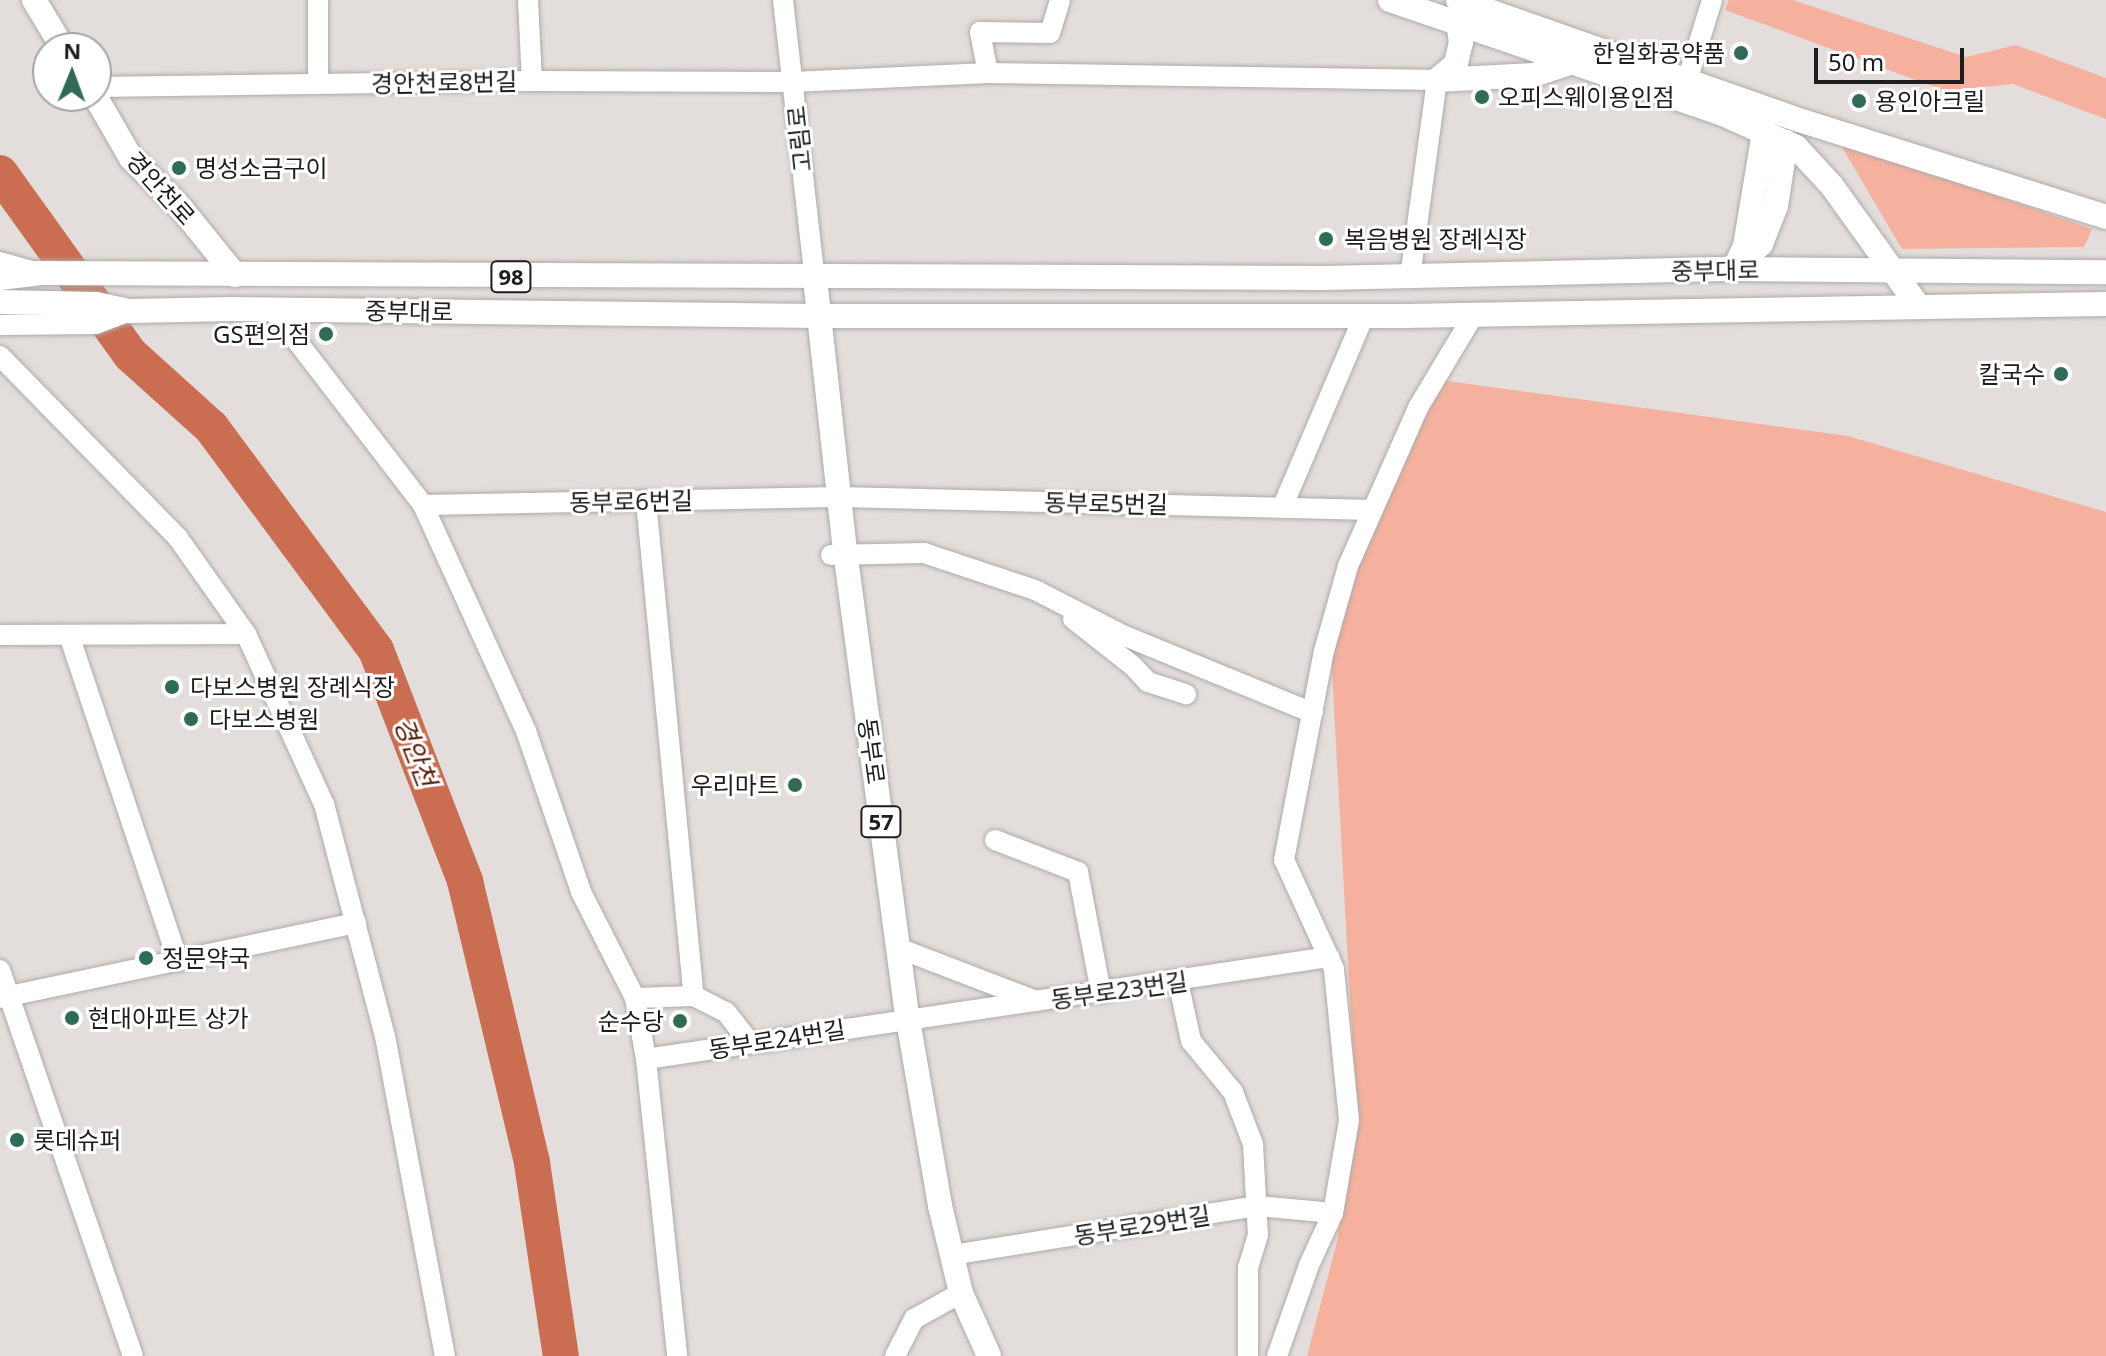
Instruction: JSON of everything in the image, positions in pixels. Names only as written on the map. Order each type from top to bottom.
[{"type":"main road","points":[[34,0],[53,32]]},
{"type":"main road","points":[[1390,0],[1458,12],[1687,81],[1799,120],[2106,217]]},
{"type":"main road","points":[[1458,12],[1572,62],[1723,114],[1796,147],[1832,186],[1919,307]]},
{"type":"main road","points":[[1437,80],[1456,64],[1461,42],[1458,12]]},
{"type":"main road","points":[[1437,80],[1534,75],[1572,62]]},
{"type":"main road","name":"경안천로","points":[[104,112],[131,158],[181,208],[235,275]]},
{"type":"main road","points":[[1734,269],[1745,246],[1775,137]]},
{"type":"main road","name":"중부대로","points":[[0,278],[39,273],[815,279],[1324,278],[1892,268],[2106,272]]},
{"type":"main road","name":"동부로","points":[[815,279],[839,497],[838,555],[908,1020],[940,1206],[961,1293],[989,1356]]},
{"type":"main road","name":"중부대로","points":[[0,302],[96,304],[130,311],[232,309],[819,316],[1325,317],[2106,304]]},
{"type":"street","points":[[318,0],[318,83]]},
{"type":"street","points":[[528,0],[532,81]]},
{"type":"street","name":"고림로","points":[[783,0],[815,279]]},
{"type":"street","points":[[988,73],[980,32],[1050,33],[1060,0]]},
{"type":"street","points":[[1687,81],[1712,0]]},
{"type":"street","name":"경안천로8번길","points":[[112,87],[532,81],[792,82],[988,73],[1437,80]]},
{"type":"street","points":[[1410,276],[1437,80]]},
{"type":"street","points":[[0,262],[39,273]]},
{"type":"street","points":[[273,310],[423,505],[526,731],[581,892],[635,998],[646,1059],[677,1356]]},
{"type":"street","points":[[0,325],[96,324],[130,311]]},
{"type":"street","points":[[1277,1356],[1309,1265],[1333,1213],[1349,1120],[1334,969],[1284,860],[1324,651],[1348,566],[1419,406],[1474,314]]},
{"type":"street","points":[[1282,508],[1364,316]]},
{"type":"street","points":[[0,356],[178,538],[246,634],[324,804],[385,1036],[445,1356]]},
{"type":"street","name":"동부로6번길","points":[[423,505],[839,497]]},
{"type":"street","name":"동부로5번길","points":[[839,497],[1373,510]]},
{"type":"street","points":[[646,501],[694,996]]},
{"type":"street","points":[[838,555],[924,553],[1035,590],[1125,636],[1313,713]]},
{"type":"street","points":[[1035,590],[1133,666],[1148,682],[1186,694]]},
{"type":"street","points":[[0,635],[246,634]]},
{"type":"street","points":[[69,635],[178,961]]},
{"type":"street","points":[[995,840],[1078,872],[1101,993]]},
{"type":"street","points":[[4,997],[356,923]]},
{"type":"street","points":[[898,948],[1039,1002]]},
{"type":"street","name":"동부로23번길","points":[[908,1020],[1329,957]]},
{"type":"street","points":[[0,970],[4,997],[133,1356]]},
{"type":"street","points":[[1178,981],[1191,1041],[1233,1092],[1253,1144],[1258,1235],[1248,1267],[1248,1356]]},
{"type":"street","points":[[635,998],[666,994],[694,996],[726,1012],[750,1043]]},
{"type":"street","name":"동부로24번길","points":[[646,1059],[908,1020]]},
{"type":"street","name":"동부로29번길","points":[[952,1255],[1258,1206],[1333,1213]]},
{"type":"street","points":[[895,1356],[914,1319],[961,1293]]},
{"type":"shaded area","points":[[1729,0],[1793,0],[1966,57],[2016,45],[2106,78],[2106,119],[2013,84],[1946,91],[1725,10]]},
{"type":"shaded area","points":[[1839,142],[2092,229],[2084,247],[1902,249]]},
{"type":"shaded area","points":[[1433,379],[1848,436],[2106,512],[2106,1356],[1307,1356],[1337,1242],[1356,1108],[1330,635]]},
{"type":"waterway","name":"경안천","points":[[0,173],[131,355],[211,427],[376,650],[465,881],[532,1163],[561,1356]]},
{"type":"place","name":"한일화공약품","points":[[1741,53]]},
{"type":"place","name":"오피스웨이용인점","points":[[1482,97]]},
{"type":"place","name":"용인아크릴","points":[[1859,101]]},
{"type":"place","name":"명성소금구이","points":[[179,168]]},
{"type":"place","name":"복음병원 장례식장","points":[[1326,239]]},
{"type":"place","name":"GS편의점","points":[[326,334]]},
{"type":"place","name":"칼국수","points":[[2061,374]]},
{"type":"place","name":"다보스병원 장례식장","points":[[172,687]]},
{"type":"place","name":"다보스병원","points":[[191,719]]},
{"type":"place","name":"우리마트","points":[[795,785]]},
{"type":"place","name":"정문약국","points":[[146,958]]},
{"type":"place","name":"현대아파트 상가","points":[[72,1018]]},
{"type":"place","name":"순수당","points":[[680,1021]]},
{"type":"place","name":"롯데슈퍼","points":[[17,1140]]}]
